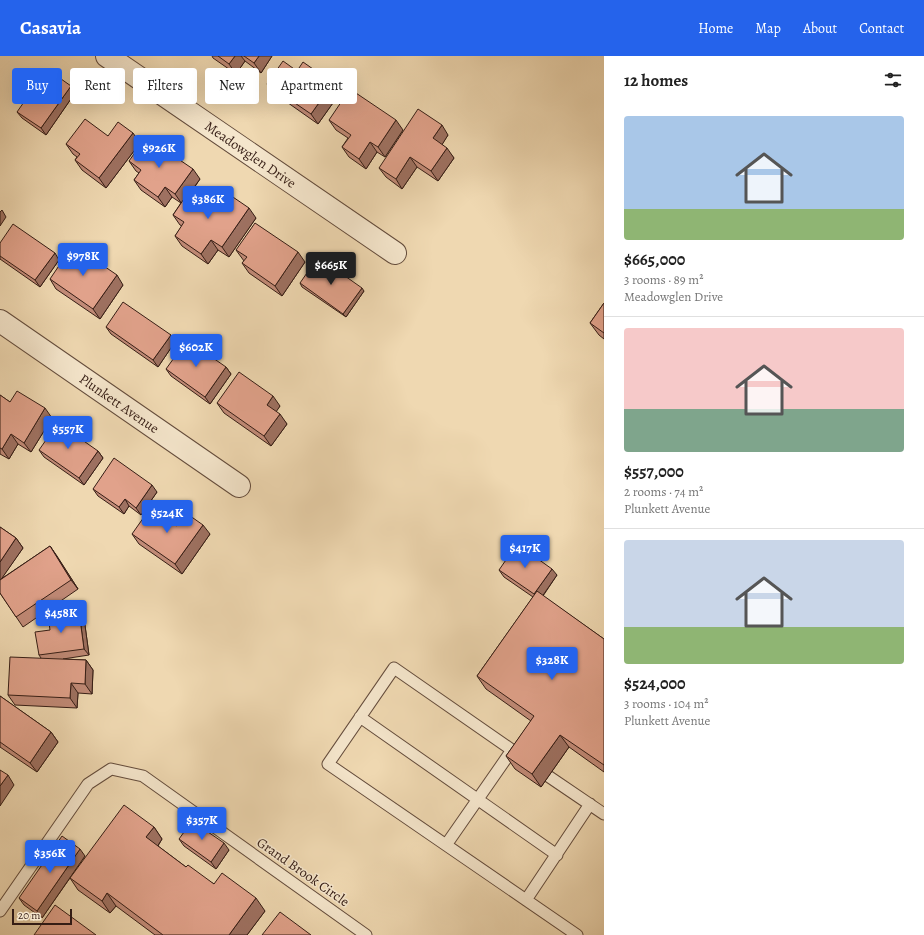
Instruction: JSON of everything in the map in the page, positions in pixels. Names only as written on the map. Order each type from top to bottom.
[{"type":"street","name":"Meadowglen Drive","points":[[107,56],[395,253]]},
{"type":"street","name":"Plunkett Avenue","points":[[0,321],[239,486]]},
{"type":"lane","points":[[522,758],[394,668],[328,764],[576,935]]},
{"type":"lane","points":[[360,717],[557,855]]},
{"type":"lane","points":[[446,845],[512,750]]},
{"type":"lane","name":"Grand Brook Circle","points":[[0,911],[88,784],[111,769],[143,776],[366,935]]},
{"type":"lane","points":[[548,776],[604,814]]},
{"type":"lane","points":[[526,900],[590,804]]},
{"type":"building","points":[[218,56],[235,56],[229,64]]},
{"type":"building","points":[[244,56],[259,56],[254,63]]},
{"type":"building","points":[[283,61],[293,68],[278,68]]},
{"type":"building","points":[[303,62],[312,68],[299,68]]},
{"type":"building","points":[[62,80],[70,85],[62,99]]},
{"type":"building","points":[[357,94],[396,120],[378,147],[370,142],[359,159],[342,147],[351,135],[329,120],[340,104],[357,104]]},
{"type":"building","points":[[23,104],[58,104],[41,128],[17,112]]},
{"type":"building","points":[[296,104],[318,104],[311,114]]},
{"type":"building","points":[[418,109],[442,125],[433,138],[447,148],[431,171],[410,157],[396,179],[379,168]]},
{"type":"building","points":[[85,119],[108,136],[118,122],[133,133],[99,178],[75,160],[80,154],[66,144]]},
{"type":"building","points":[[146,137],[193,169],[175,194],[165,187],[158,197],[134,180],[141,170],[129,161]]},
{"type":"building","points":[[192,187],[219,205],[227,193],[249,208],[222,247],[211,240],[201,254],[175,236],[184,222],[173,215]]},
{"type":"building","points":[[255,223],[298,252],[275,286],[242,263],[247,257],[236,250]]},
{"type":"building","points":[[13,224],[55,253],[35,280],[0,256],[0,243]]},
{"type":"building","points":[[73,245],[117,275],[93,309],[50,279]]},
{"type":"building","points":[[318,257],[362,288],[343,314],[300,283]]},
{"type":"building","points":[[123,302],[171,335],[153,360],[106,327]]},
{"type":"building","points":[[604,303],[604,333],[590,323]]},
{"type":"building","points":[[187,340],[226,367],[205,397],[166,369]]},
{"type":"building","points":[[239,372],[273,396],[267,405],[280,414],[264,436],[217,403]]},
{"type":"building","points":[[17,391],[45,408],[24,443],[11,434],[2,449],[0,448],[0,395],[10,402]]},
{"type":"building","points":[[58,423],[98,451],[79,478],[39,450]]},
{"type":"building","points":[[114,458],[152,485],[136,508],[125,499],[119,507],[93,489]]},
{"type":"building","points":[[151,507],[177,526],[186,513],[203,525],[175,564],[132,534]]},
{"type":"building","points":[[0,527],[16,538],[0,562]]},
{"type":"building","points":[[517,544],[552,569],[534,594],[499,570]]},
{"type":"building","points":[[50,546],[71,580],[16,617],[0,593],[0,580]]},
{"type":"building","points":[[537,591],[604,639],[604,765],[560,735],[532,774],[506,756],[534,716],[477,676]]},
{"type":"building","points":[[79,611],[84,649],[39,655],[35,632],[50,630],[48,615]]},
{"type":"building","points":[[10,657],[86,660],[85,684],[71,683],[70,698],[8,695]]},
{"type":"building","points":[[0,696],[51,732],[30,763],[0,742]]},
{"type":"building","points":[[0,770],[8,775],[0,786]]},
{"type":"building","points":[[124,805],[154,827],[146,837],[186,867],[188,865],[214,884],[222,873],[256,898],[229,935],[163,935],[107,893],[102,901],[70,878]]},
{"type":"building","points":[[192,821],[224,843],[211,862],[179,839]]},
{"type":"building","points":[[62,836],[80,849],[37,911],[19,898]]},
{"type":"building","points":[[55,905],[96,935],[34,935]]},
{"type":"building","points":[[280,912],[311,935],[262,935]]}]
